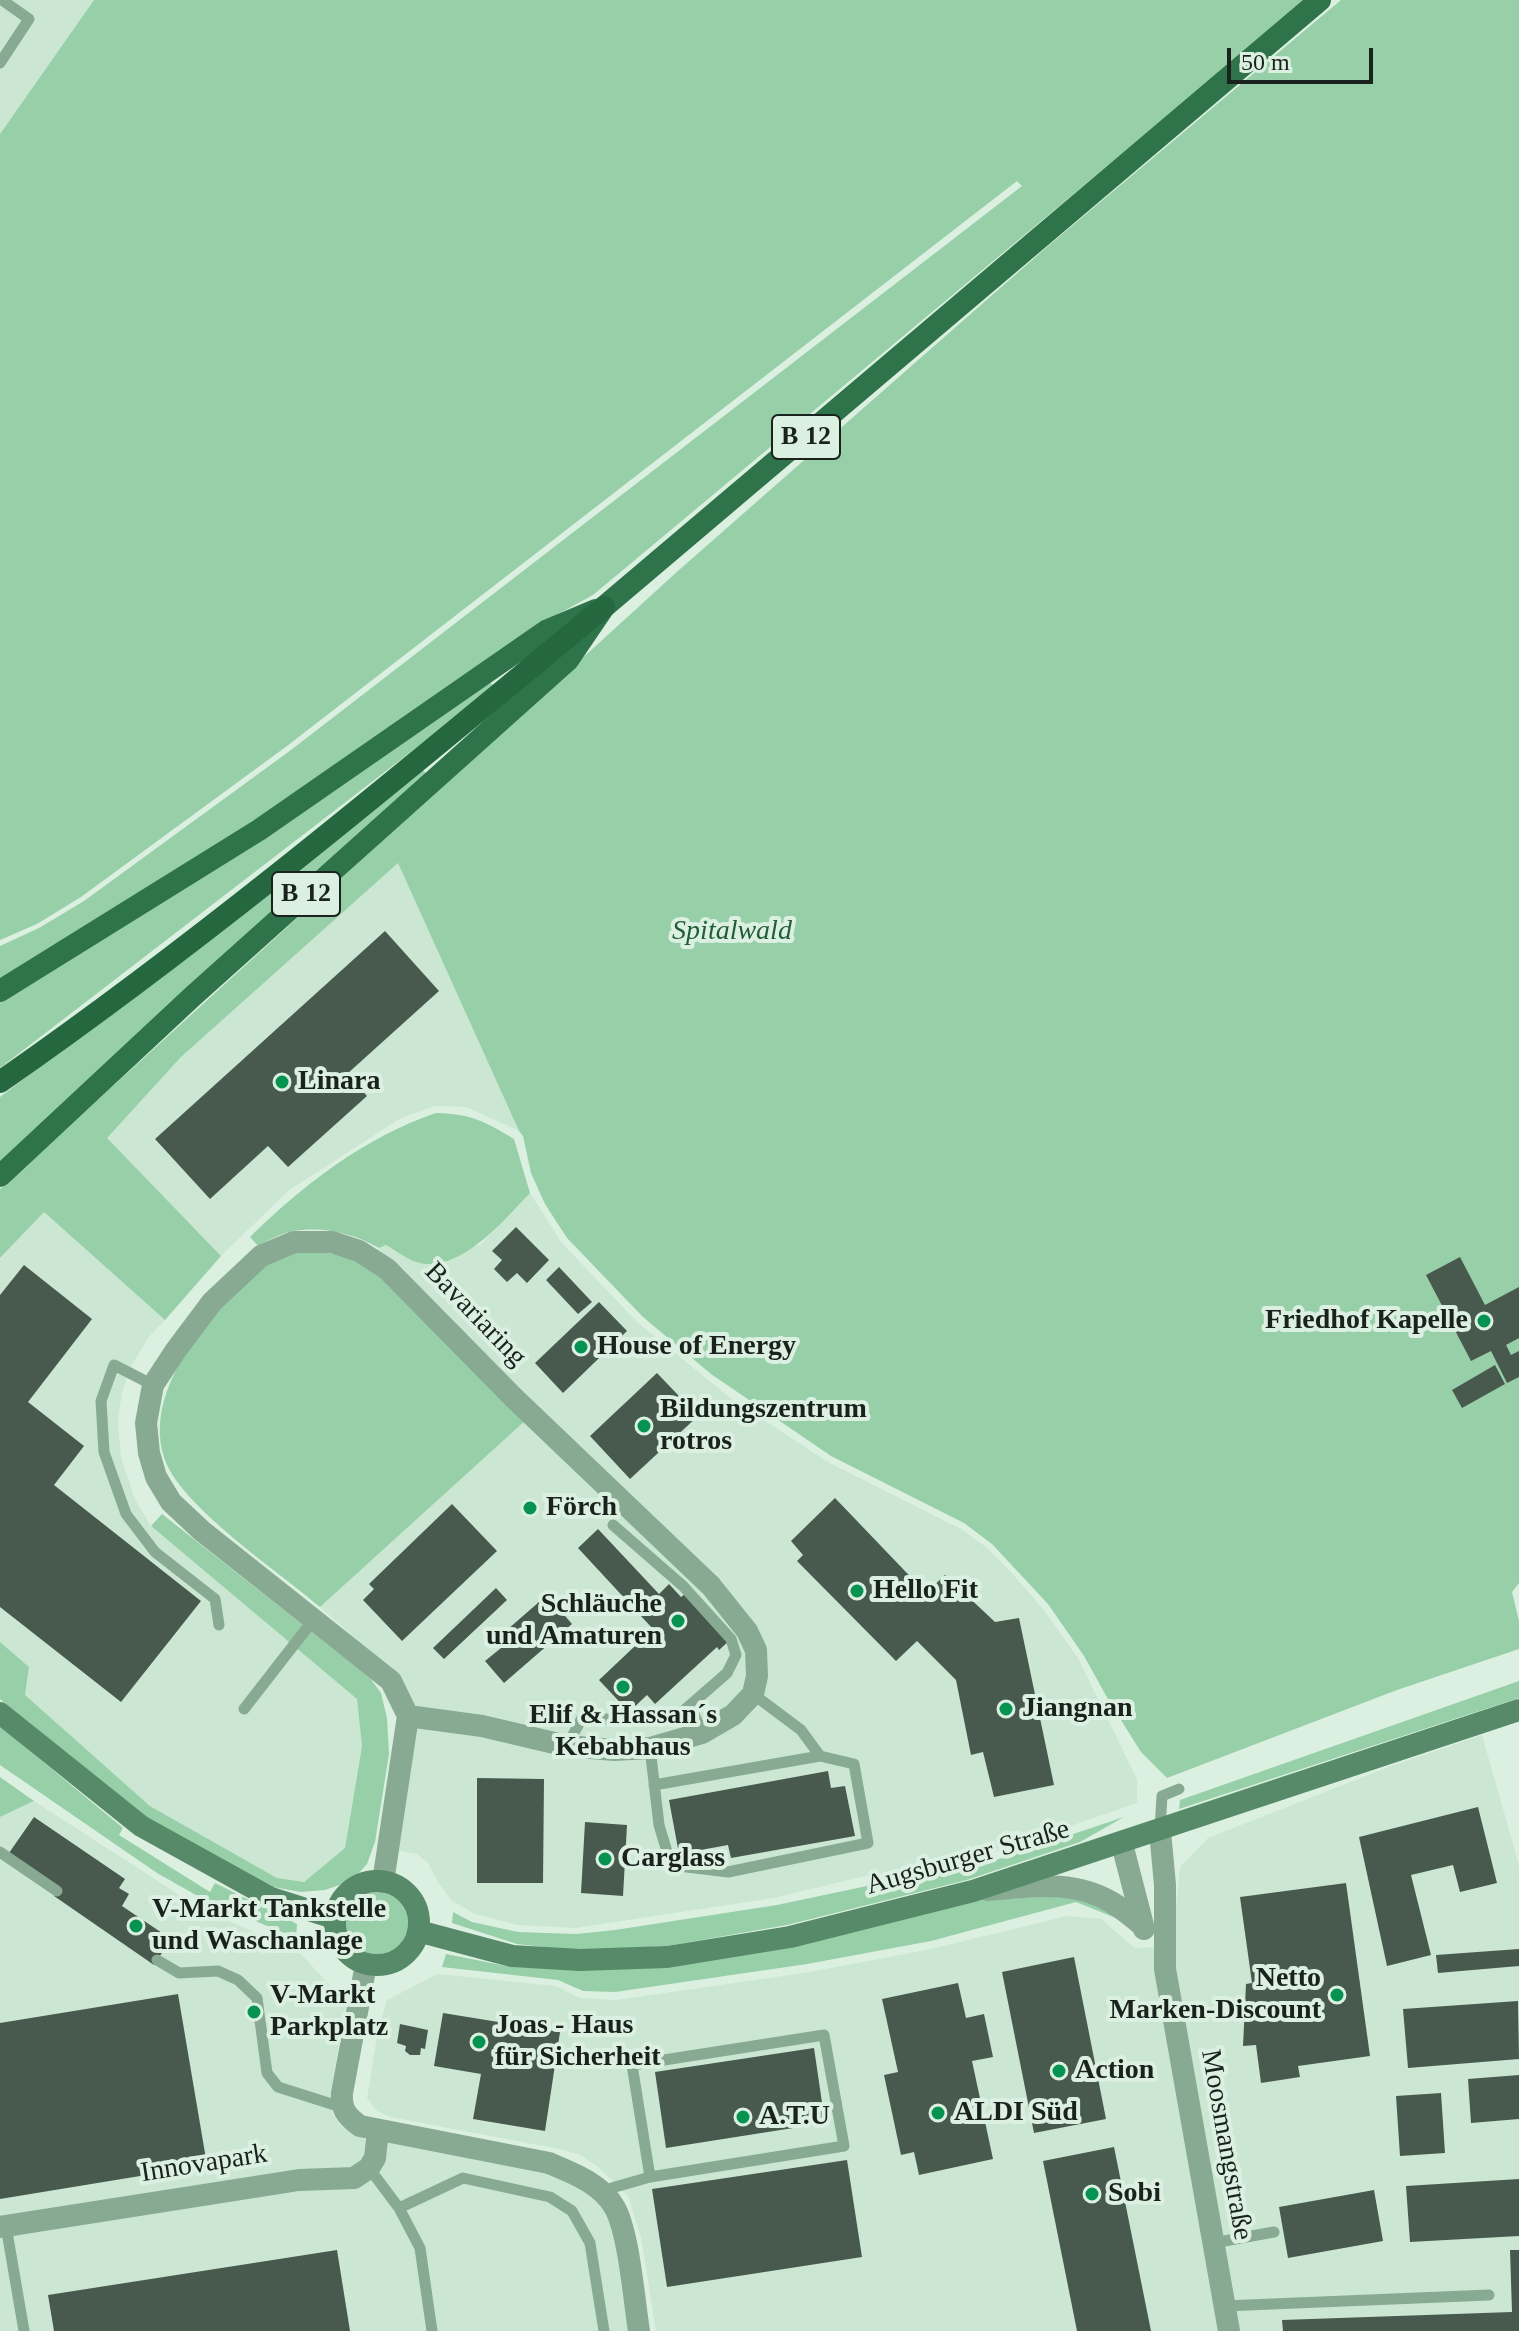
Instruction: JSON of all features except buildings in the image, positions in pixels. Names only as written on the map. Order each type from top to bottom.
[{"type":"highway","name":"B 12","points":[[0,1082],[56,1043],[254,891],[604,607]]},
{"type":"main road","name":"B 12","points":[[0,1176],[193,996],[568,660],[604,607],[1320,0]]},
{"type":"main road","points":[[0,991],[259,830],[546,631],[604,607]]},
{"type":"main road","name":"Augsburger Straße","points":[[418,1931],[512,1956],[580,1960],[667,1957],[790,1937],[973,1891],[1519,1710]]},
{"type":"main road","points":[[0,1713],[141,1826],[271,1898],[334,1918]]},
{"type":"main road","points":[[367,1882],[383,1882],[404,1891],[411,1899],[419,1920],[418,1931],[412,1947],[399,1959],[384,1965],[366,1964],[352,1958],[341,1947],[335,1933],[334,1918],[340,1902],[351,1889],[367,1882]]},
{"type":"street","name":"Bavariaring","points":[[408,1716],[391,1681],[202,1531],[171,1502],[156,1477],[149,1453],[146,1423],[153,1385],[212,1302],[261,1256],[294,1242],[332,1242],[359,1251],[387,1269],[514,1398],[729,1606],[756,1650],[757,1676],[753,1694]]},
{"type":"street","points":[[383,1882],[408,1716],[482,1726],[567,1746],[614,1750],[650,1748],[702,1733],[733,1715],[753,1694]]},
{"type":"street","name":"Moosmangstraße","points":[[1160,1831],[1165,1885],[1165,1969],[1229,2331]]},
{"type":"street","name":"Moosmangstraße","points":[[1122,1844],[1142,1925],[1165,1969]]},
{"type":"street","name":"Moosmangstraße","points":[[973,1891],[1074,1887],[1110,1901],[1142,1925]]},
{"type":"street","points":[[366,1964],[341,2107],[349,2118],[360,2126],[549,2163],[578,2175],[601,2191],[616,2208],[626,2248],[639,2331]]},
{"type":"street","points":[[369,2168],[375,2158],[378,2130]]},
{"type":"street","name":"Innovapark","points":[[3,2226],[299,2180],[354,2178],[369,2168]]},
{"type":"lane","points":[[0,63],[29,19],[2,0]]},
{"type":"lane","points":[[153,1385],[114,1365],[101,1401],[104,1452],[126,1514],[155,1552],[215,1599],[219,1625]]},
{"type":"lane","points":[[567,1746],[582,1718],[649,1721],[680,1714],[727,1673],[736,1655],[731,1639],[683,1586],[613,1525]]},
{"type":"lane","points":[[244,1709],[314,1619]]},
{"type":"lane","points":[[753,1694],[801,1730],[820,1756]]},
{"type":"lane","points":[[691,1707],[702,1733]]},
{"type":"lane","points":[[650,1748],[654,1785],[659,1825],[671,1865],[728,1872],[868,1843],[854,1764],[820,1756],[654,1785]]},
{"type":"lane","points":[[1160,1831],[1162,1796],[1179,1789]]},
{"type":"lane","points":[[0,1852],[57,1891]]},
{"type":"lane","points":[[157,1960],[179,1973],[218,1971],[238,1980],[257,1998],[267,2073],[278,2087],[341,2107]]},
{"type":"lane","points":[[601,2191],[650,2177],[844,2146],[824,2035],[632,2065],[650,2177]]},
{"type":"lane","points":[[369,2168],[399,2208],[420,2248],[432,2331]]},
{"type":"lane","points":[[399,2208],[463,2178],[550,2197],[572,2211],[590,2243],[604,2331]]},
{"type":"lane","name":"Innovapark","points":[[3,2226],[24,2331]]},
{"type":"lane","points":[[1213,2243],[1274,2232]]},
{"type":"lane","points":[[1224,2306],[1489,2295]]},
{"type":"shaded area","points":[[0,0],[94,0],[0,134]]},
{"type":"shaded area","points":[[398,863],[519,1131],[466,1107],[435,1106],[401,1118],[288,1191],[221,1256],[106,1138],[181,1057]]},
{"type":"shaded area","points":[[530,1193],[562,1243],[638,1323],[732,1399],[828,1462],[961,1529],[986,1547],[1011,1572],[1044,1610],[1078,1658],[1137,1779],[1137,1803],[958,1865],[865,1876],[774,1898],[575,1928],[517,1925],[475,1914],[452,1901],[428,1863],[417,1854],[396,1850],[418,1720],[396,1675],[320,1607],[526,1420],[364,1262],[386,1245],[415,1262],[480,1245]]},
{"type":"shaded area","points":[[43,1211],[165,1320],[148,1338],[132,1365],[122,1392],[118,1421],[121,1457],[135,1499],[151,1526],[357,1699],[362,1746],[345,1848],[304,1882],[277,1878],[150,1806],[25,1695],[29,1667],[0,1642],[0,1259]]},
{"type":"shaded area","points":[[1482,1735],[1519,1865],[1519,2331],[656,2331],[641,2238],[628,2196],[597,2166],[578,2154],[559,2149],[390,2117],[377,2111],[367,2098],[378,2030],[387,2000],[438,1974],[556,1986],[580,1998],[616,2000],[810,1972],[931,1949],[1067,1916],[1101,1919],[1135,1948],[1172,1946],[1180,1867],[1208,1838],[1391,1766]]},
{"type":"shaded area","points":[[34,1801],[198,1907],[300,1953],[337,1993],[347,1998],[331,2091],[332,2113],[341,2126],[365,2136],[366,2154],[362,2163],[351,2170],[0,2220],[0,1817]]},
{"type":"shaded area","points":[[383,2136],[573,2179],[608,2212],[618,2247],[631,2331],[0,2331],[0,2235],[217,2200],[356,2185]]},
{"type":"green space","points":[[94,0],[1306,0],[593,595],[540,624],[316,786],[0,983],[0,946],[39,928],[84,901],[291,750],[1022,186],[1017,181],[287,746],[81,897],[37,924],[0,940],[0,134]]},
{"type":"green space","name":"Spitalwald","points":[[1341,0],[1519,0],[1519,1583],[1512,1592],[1519,1621],[1519,1649],[1397,1690],[1167,1778],[1141,1752],[1084,1656],[1048,1604],[992,1544],[964,1523],[831,1456],[711,1374],[643,1317],[567,1238],[545,1204],[531,1173],[523,1136],[398,863],[181,1057],[107,1138],[221,1256],[165,1320],[44,1212],[0,1258],[0,1189],[679,570],[1048,246]]},
{"type":"green space","points":[[488,681],[494,686],[425,741],[0,1068],[0,999]]},
{"type":"green space","points":[[423,770],[427,775],[0,1164],[0,1097]]},
{"type":"green space","points":[[436,1113],[477,1120],[514,1139],[530,1193],[478,1244],[446,1261],[430,1264],[413,1261],[386,1245],[379,1248],[326,1230],[288,1232],[258,1246],[250,1237],[291,1199],[336,1164],[384,1135]]},
{"type":"green space","points":[[297,1251],[341,1256],[381,1274],[526,1420],[320,1607],[215,1522],[179,1485],[162,1451],[160,1433],[164,1399],[170,1382],[197,1337],[249,1278],[269,1263]]},
{"type":"green space","points":[[162,1514],[370,1678],[381,1693],[387,1718],[389,1754],[375,1842],[367,1864],[342,1884],[325,1890],[301,1892],[273,1887],[146,1817],[0,1699],[0,1642],[29,1667],[25,1695],[150,1806],[277,1878],[304,1882],[345,1848],[362,1746],[357,1699],[151,1526]]},
{"type":"green space","points":[[1519,1681],[1519,1698],[1179,1809],[1180,1800]]},
{"type":"green space","points":[[0,1726],[123,1828],[119,1835],[210,1892],[215,1883],[297,1924],[296,1938],[203,1899],[157,1873],[0,1765]]},
{"type":"green space","points":[[0,1777],[34,1801],[0,1817]]},
{"type":"green space","points":[[1124,1817],[1080,1842],[967,1880],[787,1925],[667,1946],[581,1951],[517,1944],[452,1923],[453,1912],[472,1922],[518,1932],[576,1934],[777,1905],[867,1886],[960,1872]]},
{"type":"green space","points":[[377,1892],[399,1901],[408,1923],[399,1945],[377,1954],[355,1945],[346,1923],[355,1901]]},
{"type":"green space","points":[[1046,1897],[1085,1900],[1102,1907],[1118,1919],[1076,1902],[931,1941],[807,1964],[615,1992],[583,1991],[558,1980],[442,1967],[446,1954],[511,1967],[580,1969],[977,1900]]},
{"type":"place","name":"Linara","points":[[282,1082]]},
{"type":"place","name":"Friedhof Kapelle","points":[[1484,1321]]},
{"type":"place","name":"House of Energy","points":[[581,1347]]},
{"type":"place","name":"Bildungszentrum rotros","points":[[644,1426]]},
{"type":"place","name":"Förch","points":[[530,1508]]},
{"type":"place","name":"Hello Fit","points":[[857,1591]]},
{"type":"place","name":"Schläuche und Amaturen","points":[[678,1621]]},
{"type":"place","name":"Elif & Hassan´s Kebabhaus","points":[[623,1687]]},
{"type":"place","name":"Jiangnan","points":[[1006,1709]]},
{"type":"place","name":"Carglass","points":[[605,1859]]},
{"type":"place","name":"V-Markt Tankstelle und Waschanlage","points":[[136,1926]]},
{"type":"place","name":"Netto Marken-Discount","points":[[1337,1995]]},
{"type":"place","name":"V-Markt Parkplatz","points":[[254,2012]]},
{"type":"place","name":"Joas - Haus für Sicherheit","points":[[479,2042]]},
{"type":"place","name":"Action","points":[[1059,2071]]},
{"type":"place","name":"ALDI Süd","points":[[938,2113]]},
{"type":"place","name":"A.T.U","points":[[743,2117]]},
{"type":"place","name":"Sobi","points":[[1092,2194]]}]
